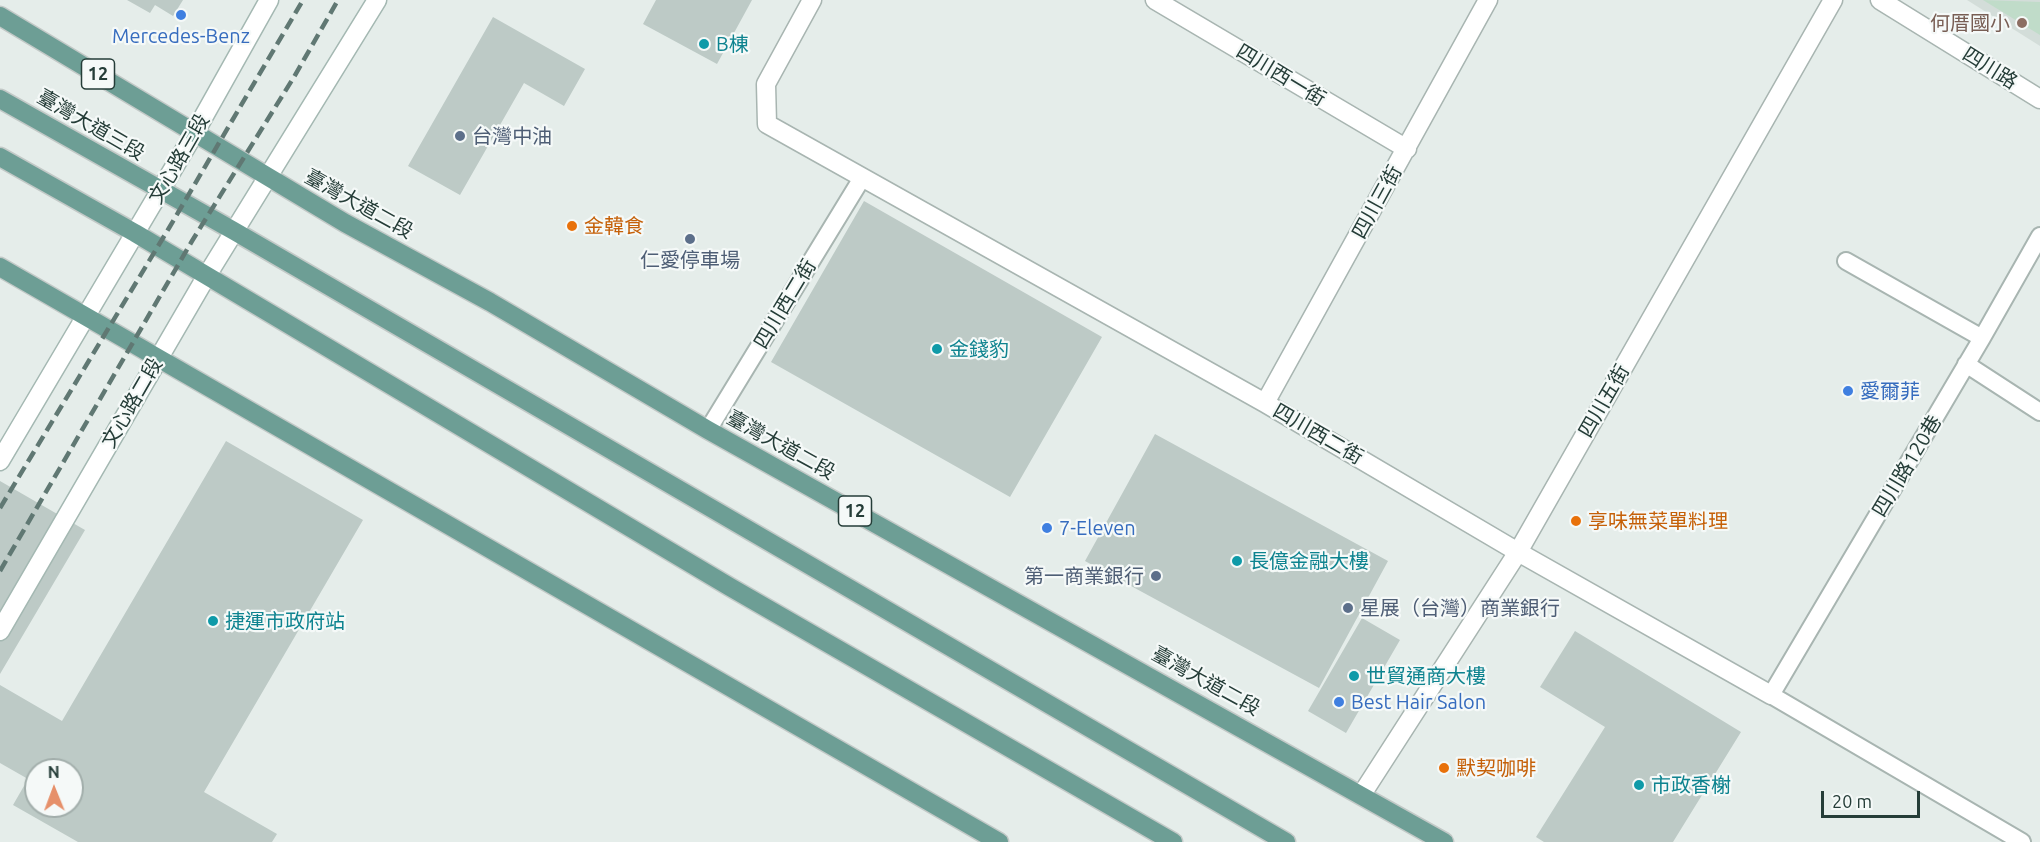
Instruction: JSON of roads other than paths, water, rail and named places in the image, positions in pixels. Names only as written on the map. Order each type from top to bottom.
[{"type":"main road","name":"12","points":[[0,16],[195,132]]},
{"type":"main road","name":"臺灣大道三段","points":[[0,99],[161,190]]},
{"type":"main road","name":"臺灣大道二段","points":[[195,132],[267,177],[490,302],[708,430],[1362,794],[1444,842]]},
{"type":"main road","points":[[0,157],[135,233],[730,587],[1173,842]]},
{"type":"main road","points":[[161,190],[1286,842]]},
{"type":"main road","points":[[0,267],[999,842]]},
{"type":"street","name":"文心路三段","points":[[86,317],[195,132],[269,0]]},
{"type":"street","points":[[267,177],[377,0]]},
{"type":"street","name":"四川西二街","points":[[812,0],[766,84],[767,124],[1265,403],[1518,552],[1772,695]]},
{"type":"street","name":"四川西一街","points":[[1155,0],[1407,149]]},
{"type":"street","name":"四川三街","points":[[1265,403],[1488,0]]},
{"type":"street","name":"四川五街","points":[[1362,794],[1518,552],[1833,0]]},
{"type":"street","name":"四川路","points":[[1880,0],[2040,99]]},
{"type":"street","name":"文心路二段","points":[[0,632],[206,277],[267,177]]},
{"type":"street","points":[[0,461],[86,317]]},
{"type":"lane","name":"四川西二街","points":[[708,430],[862,178]]},
{"type":"lane","name":"四川路120巷","points":[[1772,695],[2040,236]]},
{"type":"lane","points":[[1846,261],[1982,338]]},
{"type":"lane","points":[[1966,364],[2040,412]]},
{"type":"lane","points":[[1772,695],[2022,842]]},
{"type":"railway","points":[[0,508],[303,0]]},
{"type":"railway","points":[[0,571],[192,241],[294,77],[338,0]]},
{"type":"place","name":"Mercedes-Benz","points":[[181,15]]},
{"type":"place","name":"何厝國小","points":[[2022,23]]},
{"type":"place","name":"B棟","points":[[704,44]]},
{"type":"place","name":"台灣中油","points":[[460,136]]},
{"type":"place","name":"金韓食","points":[[572,226]]},
{"type":"place","name":"仁愛停車場","points":[[690,239]]},
{"type":"place","name":"金錢豹","points":[[937,349]]},
{"type":"place","name":"愛爾菲","points":[[1848,391]]},
{"type":"place","name":"享味無菜單料理","points":[[1576,521]]},
{"type":"place","name":"7-Eleven","points":[[1047,528]]},
{"type":"place","name":"長億金融大樓","points":[[1237,561]]},
{"type":"place","name":"第一商業銀行","points":[[1156,576]]},
{"type":"place","name":"星展（台灣）商業銀行","points":[[1348,608]]},
{"type":"place","name":"捷運市政府站","points":[[213,621]]},
{"type":"place","name":"世貿通商大樓","points":[[1354,676]]},
{"type":"place","name":"Best Hair Salon","points":[[1339,702]]},
{"type":"place","name":"默契咖啡","points":[[1444,768]]},
{"type":"place","name":"市政香榭","points":[[1639,785]]}]
